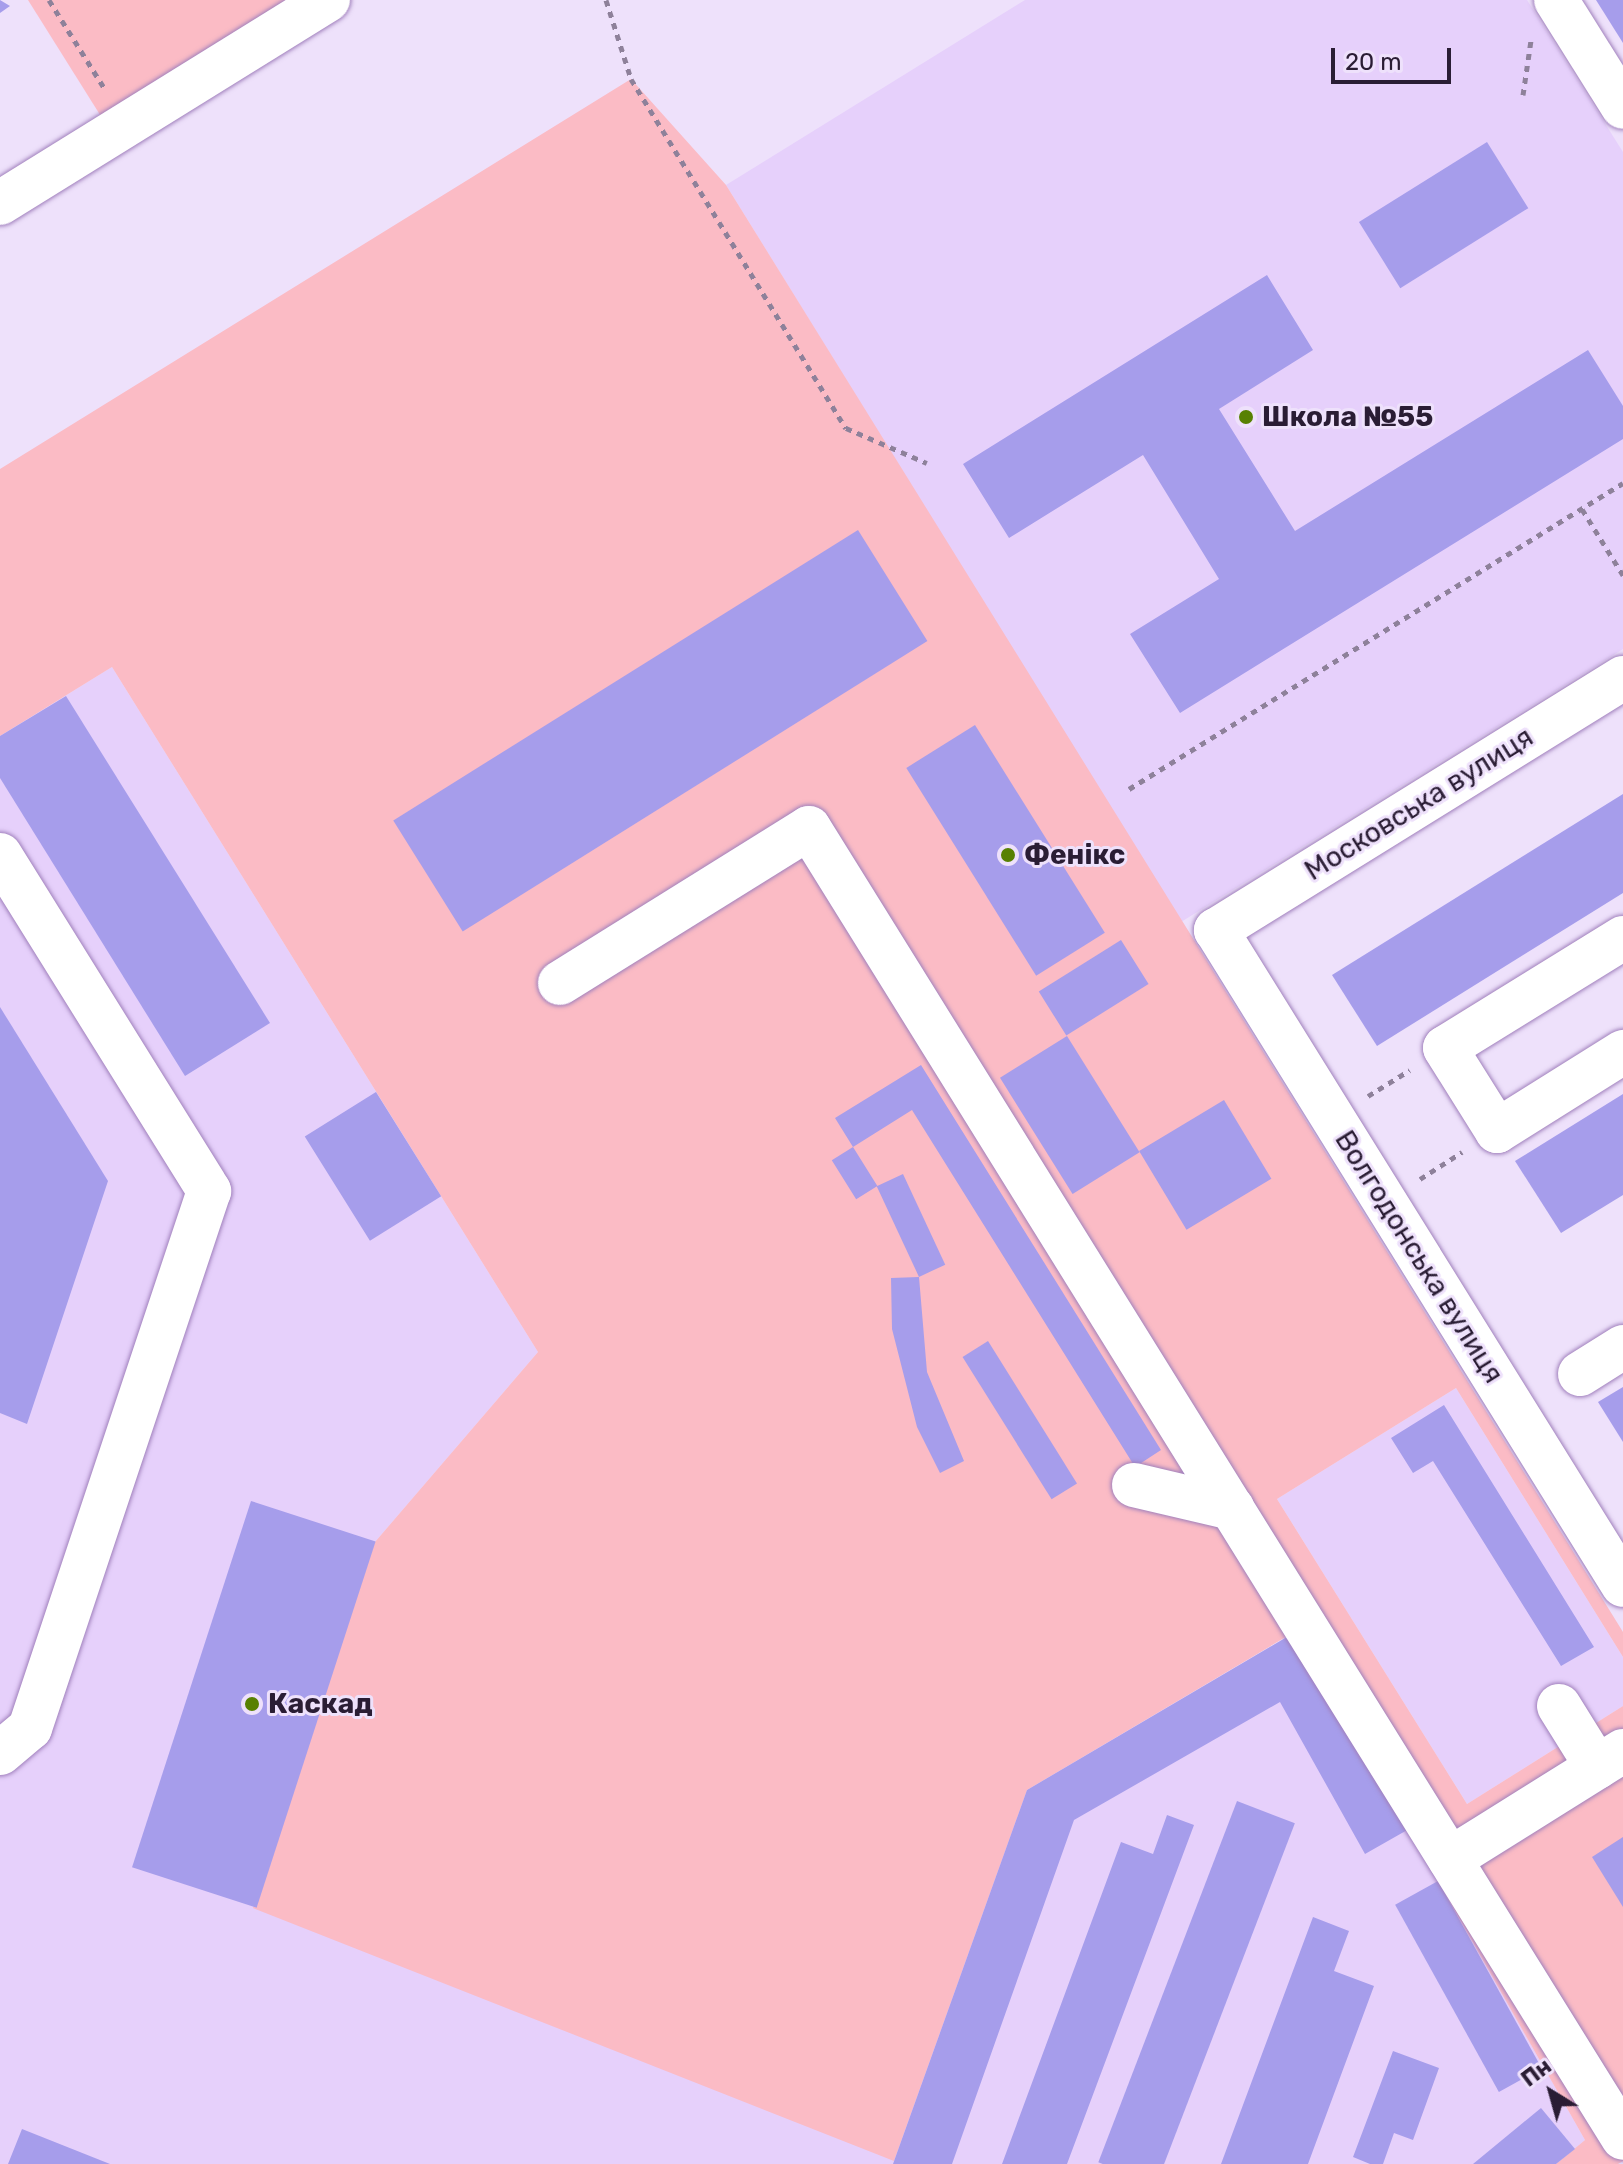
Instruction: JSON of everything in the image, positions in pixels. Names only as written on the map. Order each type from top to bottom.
[{"type":"street","points":[[0,203],[328,0]]},
{"type":"street","points":[[1544,16],[1623,107]]},
{"type":"street","name":"Московська вулиця","points":[[1216,930],[1623,678]]},
{"type":"street","points":[[560,983],[809,828],[1623,2138]]},
{"type":"street","points":[[0,855],[209,1191],[30,1728],[0,1753]]},
{"type":"street","name":"Волгодонська вулиця","points":[[1216,930],[1623,1585]]},
{"type":"street","points":[[1623,938],[1445,1048],[1497,1131],[1623,1052]]},
{"type":"street","points":[[1580,1374],[1623,1347]]},
{"type":"street","points":[[1134,1485],[1232,1508]]},
{"type":"street","points":[[1450,1859],[1610,1759],[1559,1706]]},
{"type":"path","points":[[49,0],[127,125]]},
{"type":"path","points":[[606,0],[631,79],[846,428],[927,463]]},
{"type":"path","points":[[1523,95],[1544,16]]},
{"type":"path","points":[[1129,789],[1623,483]]},
{"type":"path","points":[[1582,509],[1623,575]]},
{"type":"path","points":[[1333,1118],[1445,1048]]},
{"type":"path","points":[[1384,1201],[1497,1131]]},
{"type":"shaded area","points":[[28,0],[292,0],[102,118]]},
{"type":"shaded area","name":"Школа №55","points":[[1025,0],[1527,0],[1623,152],[1623,649],[1181,922],[726,185]]},
{"type":"shaded area","points":[[631,79],[726,185],[1623,1632],[1623,1657],[1456,1388],[1277,1499],[1467,1804],[1623,1706],[1623,2161],[1618,2164],[1556,2164],[1585,2140],[1296,1631],[1027,1790],[894,2161],[253,1908],[375,1542],[538,1352],[112,667],[0,736],[0,469]]},
{"type":"shaded area","points":[[112,667],[538,1352],[375,1542],[1027,1790],[1297,1631],[1585,2140],[1556,2164],[0,2164],[0,736]]},
{"type":"shaded area","points":[[1456,1388],[1623,1657],[1623,1706],[1467,1804],[1277,1499]]},
{"type":"building","points":[[0,0],[10,6],[0,13]]},
{"type":"building","points":[[1596,0],[1623,0],[1623,43]]},
{"type":"building","points":[[1487,142],[1528,208],[1400,288],[1359,222]]},
{"type":"building","points":[[1267,275],[1313,350],[1219,409],[1295,531],[1588,350],[1623,406],[1623,439],[1180,713],[1130,634],[1219,579],[1143,455],[1009,538],[963,464]]},
{"type":"building","points":[[858,530],[927,641],[463,931],[393,820]]},
{"type":"building","points":[[66,696],[270,1023],[185,1076],[0,778],[0,736]]},
{"type":"building","points":[[975,725],[1105,933],[1036,976],[906,768]]},
{"type":"building","points":[[1623,794],[1623,893],[1377,1046],[1332,975]]},
{"type":"building","points":[[1121,940],[1149,984],[1066,1036],[1039,991]]},
{"type":"building","points":[[0,1007],[108,1181],[27,1424],[0,1413]]},
{"type":"building","points":[[1067,1036],[1140,1152],[1073,1194],[1000,1078]]},
{"type":"building","points":[[921,1065],[1161,1450],[1135,1467],[912,1110],[853,1147],[835,1118]]},
{"type":"building","points":[[376,1092],[441,1196],[370,1241],[305,1137]]},
{"type":"building","points":[[1623,1094],[1623,1195],[1561,1233],[1515,1161]]},
{"type":"building","points":[[1224,1100],[1271,1179],[1187,1230],[1139,1151]]},
{"type":"building","points":[[853,1147],[877,1186],[856,1199],[832,1160]]},
{"type":"building","points":[[903,1174],[945,1265],[919,1277],[877,1186]]},
{"type":"building","points":[[919,1277],[927,1372],[964,1461],[940,1473],[917,1427],[892,1329],[891,1278]]},
{"type":"building","points":[[988,1341],[1077,1483],[1052,1499],[963,1357]]},
{"type":"building","points":[[1623,1387],[1623,1442],[1598,1402]]},
{"type":"building","points":[[1444,1405],[1594,1647],[1561,1666],[1433,1461],[1413,1473],[1391,1438]]},
{"type":"building","points":[[251,1501],[376,1541],[257,1908],[132,1867]]},
{"type":"building","points":[[1297,1631],[1409,1829],[1365,1854],[1280,1702],[1074,1820],[952,2164],[893,2164],[1027,1790]]},
{"type":"building","points":[[1237,1801],[1295,1823],[1164,2164],[1098,2162]]},
{"type":"building","points":[[1167,1815],[1194,1825],[1067,2164],[1002,2164],[1121,1842],[1153,1854]]},
{"type":"building","points":[[1623,1837],[1623,1907],[1592,1857]]},
{"type":"building","points":[[1438,1881],[1542,2068],[1499,2092],[1395,1905]]},
{"type":"building","points":[[1313,1917],[1349,1931],[1334,1971],[1374,1986],[1308,2164],[1221,2164]]},
{"type":"building","points":[[1393,2051],[1439,2068],[1413,2140],[1394,2133],[1383,2164],[1370,2164],[1353,2157]]},
{"type":"building","points":[[1541,2108],[1575,2149],[1556,2164],[1473,2164]]},
{"type":"building","points":[[22,2129],[110,2164],[8,2164]]},
{"type":"place","name":"Школа №55","points":[[1246,417]]},
{"type":"place","name":"Фенікс","points":[[1008,855]]},
{"type":"place","name":"Каскад","points":[[252,1704]]}]
